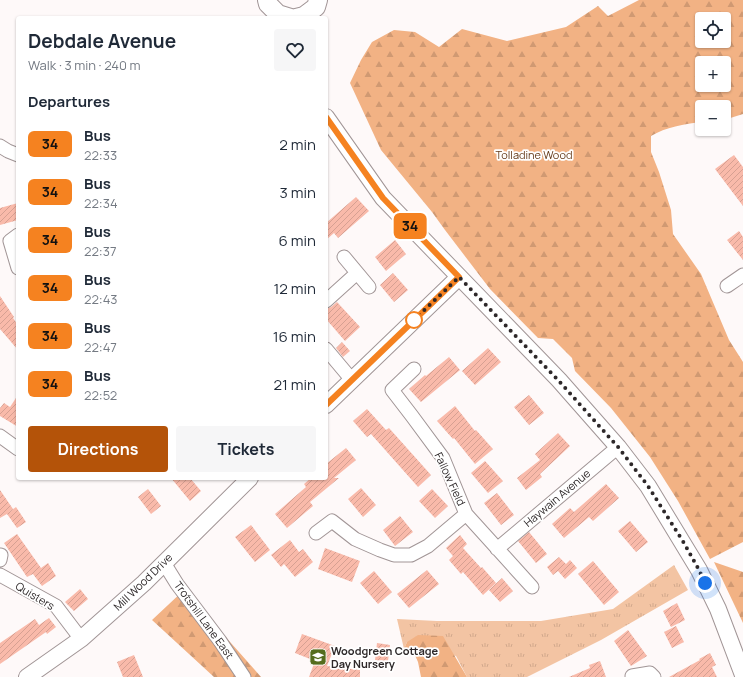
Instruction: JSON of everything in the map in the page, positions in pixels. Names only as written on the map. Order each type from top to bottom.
[{"type":"main road","points":[[267,0],[268,4],[278,14],[285,16]]},
{"type":"main road","points":[[304,16],[316,6],[318,0]]},
{"type":"street","points":[[328,120],[383,198],[558,380],[618,447],[648,486],[699,570],[718,609],[743,675]]},
{"type":"street","points":[[0,146],[8,152],[16,154]]},
{"type":"street","points":[[9,239],[16,262]]},
{"type":"street","points":[[344,257],[369,287]]},
{"type":"street","points":[[328,299],[357,273]]},
{"type":"street","points":[[727,286],[743,275]]},
{"type":"street","points":[[328,403],[459,277]]},
{"type":"street","points":[[328,351],[352,380]]},
{"type":"street","name":"Fallow Field","points":[[414,369],[392,390],[443,458],[466,514],[532,587]]},
{"type":"street","points":[[0,436],[16,448]]},
{"type":"street","name":"Haywain Avenue","points":[[497,549],[618,447]]},
{"type":"street","name":"Mill Wood Drive","points":[[27,677],[81,639],[144,583],[248,480]]},
{"type":"street","points":[[316,533],[332,521],[356,539],[380,550],[394,555],[411,555],[428,546],[466,514]]},
{"type":"street","points":[[0,555],[0,560]]},
{"type":"street","name":"Trotshill Lane East","points":[[164,563],[177,584],[220,641],[244,677]]},
{"type":"street","name":"Quisters","points":[[0,575],[56,606],[81,639]]},
{"type":"street","points":[[632,676],[650,673],[654,677]]},
{"type":"green space","name":"Tolladine Wood","points":[[639,0],[743,0],[743,114],[731,118],[731,100],[695,100],[695,123],[675,126],[651,136],[651,152],[671,210],[673,234],[701,274],[729,340],[743,362],[743,542],[710,559],[678,501],[650,457],[611,408],[575,371],[572,358],[553,339],[538,338],[490,289],[432,212],[381,150],[350,83],[372,42],[394,30],[415,32],[439,47],[462,29],[507,41],[566,27],[598,6],[608,16]]},
{"type":"green space","points":[[714,562],[743,572],[743,623]]},
{"type":"green space","points":[[674,565],[688,590],[601,640],[527,677],[467,677],[456,656],[407,642],[404,649],[397,619],[437,621],[541,621],[613,609]]},
{"type":"green space","points":[[184,590],[261,677],[214,677],[152,620]]},
{"type":"green space","points":[[418,635],[443,636],[467,677],[421,677],[418,662],[414,653],[404,649],[407,642]]},
{"type":"building","points":[[734,155],[743,167],[743,206],[715,169]]},
{"type":"building","points":[[356,197],[369,211],[338,238],[334,233],[328,238],[328,221]]},
{"type":"building","points":[[16,204],[16,221],[0,225],[0,208]]},
{"type":"building","points":[[739,231],[743,237],[743,260],[727,240]]},
{"type":"building","points":[[395,240],[406,254],[386,271],[375,257]]},
{"type":"building","points":[[393,273],[408,290],[394,302],[380,285]]},
{"type":"building","points":[[0,296],[16,322],[16,348],[0,329]]},
{"type":"building","points":[[337,302],[360,327],[345,341],[328,321],[328,308]]},
{"type":"building","points":[[342,342],[350,351],[343,357],[336,348]]},
{"type":"building","points":[[488,348],[501,362],[475,385],[462,371]]},
{"type":"building","points":[[449,357],[460,370],[421,402],[409,389]]},
{"type":"building","points":[[529,395],[544,413],[529,425],[514,407]]},
{"type":"building","points":[[16,398],[16,426],[0,416],[0,408],[4,403],[10,407]]},
{"type":"building","points":[[455,406],[475,431],[476,430],[493,449],[475,464],[454,438],[453,439],[437,421]]},
{"type":"building","points":[[367,409],[386,430],[389,428],[431,475],[418,487],[371,434],[367,437],[353,421]]},
{"type":"building","points":[[558,433],[570,446],[540,474],[542,477],[526,490],[517,478],[540,460],[535,454]]},
{"type":"building","points":[[346,448],[356,460],[334,478],[339,478],[310,502],[313,506],[287,528],[275,514],[306,487],[304,484],[309,480],[328,480],[328,462]]},
{"type":"building","points":[[485,461],[503,481],[488,493],[471,473]]},
{"type":"building","points":[[173,480],[192,480],[201,491],[190,501]]},
{"type":"building","points":[[606,484],[619,498],[593,521],[589,517],[564,538],[552,524],[570,508],[574,512]]},
{"type":"building","points":[[361,488],[376,505],[363,517],[348,499]]},
{"type":"building","points":[[148,489],[161,506],[151,514],[138,497]]},
{"type":"building","points":[[432,489],[448,506],[435,518],[419,501]]},
{"type":"building","points":[[0,490],[13,509],[8,513],[16,507],[26,522],[17,528],[7,514],[0,518]]},
{"type":"building","points":[[497,493],[514,515],[501,525],[484,503]]},
{"type":"building","points":[[400,516],[413,532],[395,546],[383,530]]},
{"type":"building","points":[[630,521],[648,542],[636,552],[618,531]]},
{"type":"building","points":[[251,525],[270,550],[255,562],[235,537]]},
{"type":"building","points":[[529,532],[547,554],[536,563],[518,541]]},
{"type":"building","points":[[17,534],[41,568],[48,563],[56,576],[42,586],[33,574],[27,577],[4,543]]},
{"type":"building","points":[[460,535],[467,544],[463,548],[496,583],[483,595],[463,572],[461,574],[449,560],[453,556],[446,548]]},
{"type":"building","points":[[290,540],[299,552],[303,549],[313,562],[295,577],[284,564],[281,567],[271,555]]},
{"type":"building","points":[[325,548],[360,561],[352,582],[318,569]]},
{"type":"building","points":[[559,557],[566,564],[570,560],[577,568],[565,579],[558,571],[553,575],[547,567]]},
{"type":"building","points":[[593,561],[619,592],[604,605],[578,574]]},
{"type":"building","points":[[427,570],[439,584],[409,608],[397,594]]},
{"type":"building","points":[[374,571],[392,592],[378,604],[360,583]]},
{"type":"building","points":[[502,578],[513,591],[500,602],[489,590]]},
{"type":"building","points":[[80,589],[88,599],[74,611],[65,602]]},
{"type":"building","points":[[677,603],[685,620],[671,627],[663,611]]},
{"type":"building","points":[[49,618],[56,627],[47,634],[46,632],[0,664],[0,643],[35,619],[39,625]]},
{"type":"building","points":[[676,626],[684,642],[672,648],[664,632]]},
{"type":"building","points":[[628,630],[647,656],[631,666],[614,641]]},
{"type":"building","name":"Woodgreen Cottage Day Nursery","points":[[302,634],[335,646],[327,666],[360,670],[360,677],[309,677],[315,661],[295,653]]},
{"type":"building","points":[[377,643],[390,645],[388,661],[375,660]]},
{"type":"building","points":[[710,653],[716,665],[712,667],[717,677],[669,677],[700,660],[699,659]]},
{"type":"building","points":[[134,655],[143,677],[123,677],[117,662]]},
{"type":"building","points":[[600,661],[606,677],[569,677],[590,668],[589,665]]},
{"type":"bus line","name":"34","points":[[328,120],[383,198],[459,277],[328,403]]},
{"type":"place","name":"Woodgreen Cottage Day Nursery","points":[[318,657]]},
{"type":"route","points":[[414,320],[459,277],[558,380],[618,447],[648,486],[684,543],[705,583]]}]
